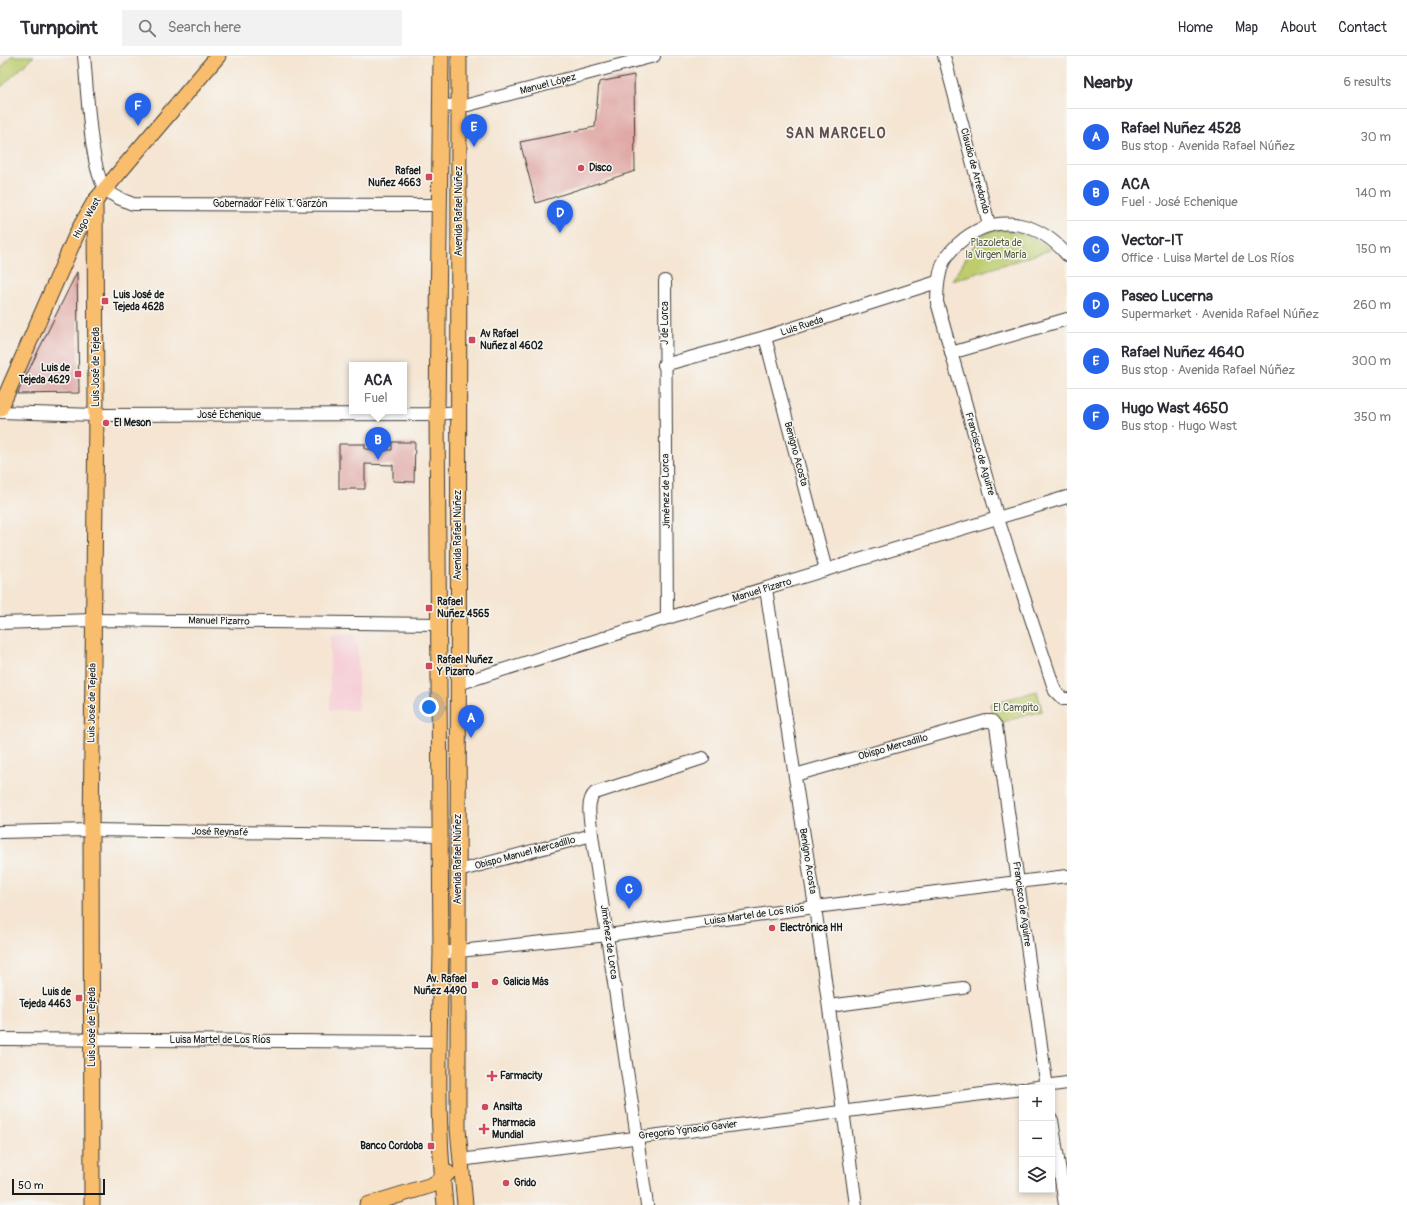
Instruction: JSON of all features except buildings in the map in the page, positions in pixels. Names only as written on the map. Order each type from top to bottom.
[{"type":"main road","name":"Hugo Wast","points":[[0,410],[78,231],[96,200],[218,56]]},
{"type":"main road","name":"Avenida Rafael Núñez","points":[[441,56],[438,414],[441,953],[439,1042],[442,1179],[445,1205]]},
{"type":"main road","name":"Avenida Rafael Núñez","points":[[459,56],[458,1102],[460,1160],[465,1205]]},
{"type":"main road","name":"Luis José de Tejeda","points":[[92,1205],[91,830],[96,415],[96,200]]},
{"type":"main road","points":[[367,1205],[432,1185],[442,1179],[460,1160]]},
{"type":"street","points":[[84,56],[93,149],[98,175],[105,189]]},
{"type":"street","name":"Manuel López","points":[[440,106],[458,106],[654,56]]},
{"type":"street","name":"Claudio de Arredondo","points":[[944,56],[989,224],[1016,223],[1037,230],[1062,248],[1067,255]]},
{"type":"street","name":"Gobernador Félix T. Garzón","points":[[105,189],[119,199],[133,204],[439,204]]},
{"type":"street","name":"Francisco de Aguirre","points":[[989,224],[976,229],[951,250],[944,263],[937,282],[937,302],[998,519],[1055,691],[1065,699]]},
{"type":"street","name":"J de Lorca","points":[[664,365],[665,281]]},
{"type":"street","name":"Luis Rueda","points":[[664,365],[765,338],[937,282]]},
{"type":"street","points":[[951,353],[1067,319]]},
{"type":"street","name":"Benigno Acosta","points":[[765,338],[826,570]]},
{"type":"street","name":"Jiménez de Lorca","points":[[664,365],[667,618]]},
{"type":"street","name":"José Echenique","points":[[0,410],[96,415],[438,414],[458,412]]},
{"type":"street","name":"Manuel Pizarro","points":[[458,684],[667,618],[1067,497]]},
{"type":"street","name":"Benigno Acosta","points":[[766,589],[815,906],[856,1205]]},
{"type":"street","name":"Manuel Pizarro","points":[[0,622],[93,620],[439,624]]},
{"type":"street","name":"Obispo Mercadillo","points":[[795,776],[986,721],[992,721]]},
{"type":"street","name":"Francisco de Aguirre","points":[[992,721],[996,726],[1047,1085]]},
{"type":"street","name":"Jiménez de Lorca","points":[[647,1205],[592,835],[589,804],[591,796],[595,793],[703,758]]},
{"type":"street","name":"José Reynafé","points":[[0,832],[91,830],[440,835]]},
{"type":"street","name":"Obispo Manuel Mercadillo","points":[[458,871],[592,835]]},
{"type":"street","name":"Luisa Martel de Los Ríos","points":[[441,953],[608,935],[815,906],[1067,876]]},
{"type":"street","points":[[828,1006],[963,988]]},
{"type":"street","name":"Luisa Martel de Los Ríos","points":[[0,1039],[439,1042]]},
{"type":"street","points":[[1055,1085],[1067,1083]]},
{"type":"street","name":"Gregorio Ygnacio Gavier","points":[[460,1160],[1019,1089]]},
{"type":"street","points":[[1052,1121],[1065,1205]]},
{"type":"shaded area","points":[[330,635],[355,635],[355,642],[358,642],[358,710],[330,710]]},
{"type":"green space","points":[[11,56],[34,56],[0,88],[0,70]]},
{"type":"green space","name":"Plazoleta de la Virgen María","points":[[999,230],[1013,232],[1033,238],[1045,245],[1050,250],[952,281],[978,239],[986,233]]},
{"type":"green space","name":"El Campito","points":[[1037,691],[1042,711],[996,724],[990,704]]},
{"type":"place","name":"Hugo Wast 4650","points":[[138,126]]},
{"type":"place","name":"Rafael Nuñez 4640","points":[[474,147]]},
{"type":"place","name":"Disco","points":[[581,168]]},
{"type":"place","name":"Rafael Nuñez 4663","points":[[429,177]]},
{"type":"place","name":"Paseo Lucerna","points":[[560,233]]},
{"type":"place","name":"Luis José de Tejeda 4628","points":[[105,301]]},
{"type":"place","name":"Av Rafael Nuñez al 4602","points":[[472,340]]},
{"type":"place","name":"Luis de Tejeda 4629","points":[[78,374]]},
{"type":"place","name":"El Meson","points":[[106,423]]},
{"type":"place","name":"ACA","points":[[378,460]]},
{"type":"place","name":"Rafael Nuñez 4565","points":[[429,608]]},
{"type":"place","name":"Rafael Nuñez Y Pizarro","points":[[429,666]]},
{"type":"place","name":"Rafael Nuñez 4528","points":[[471,738]]},
{"type":"place","name":"Vector-IT","points":[[629,909]]},
{"type":"place","name":"Electrónica HH","points":[[772,928]]},
{"type":"place","name":"Galicia Más","points":[[495,982]]},
{"type":"place","name":"Av. Rafael Nuñez 4490","points":[[475,985]]},
{"type":"place","name":"Luis de Tejeda 4463","points":[[79,998]]},
{"type":"place","name":"Farmacity","points":[[492,1076]]},
{"type":"place","name":"Ansilta","points":[[485,1107]]},
{"type":"place","name":"Pharmacia Mundial","points":[[484,1129]]},
{"type":"place","name":"Banco Cordoba","points":[[431,1146]]},
{"type":"place","name":"Grido","points":[[506,1183]]},
{"type":"district","name":"SAN MARCELO","points":[[836,133]]}]
